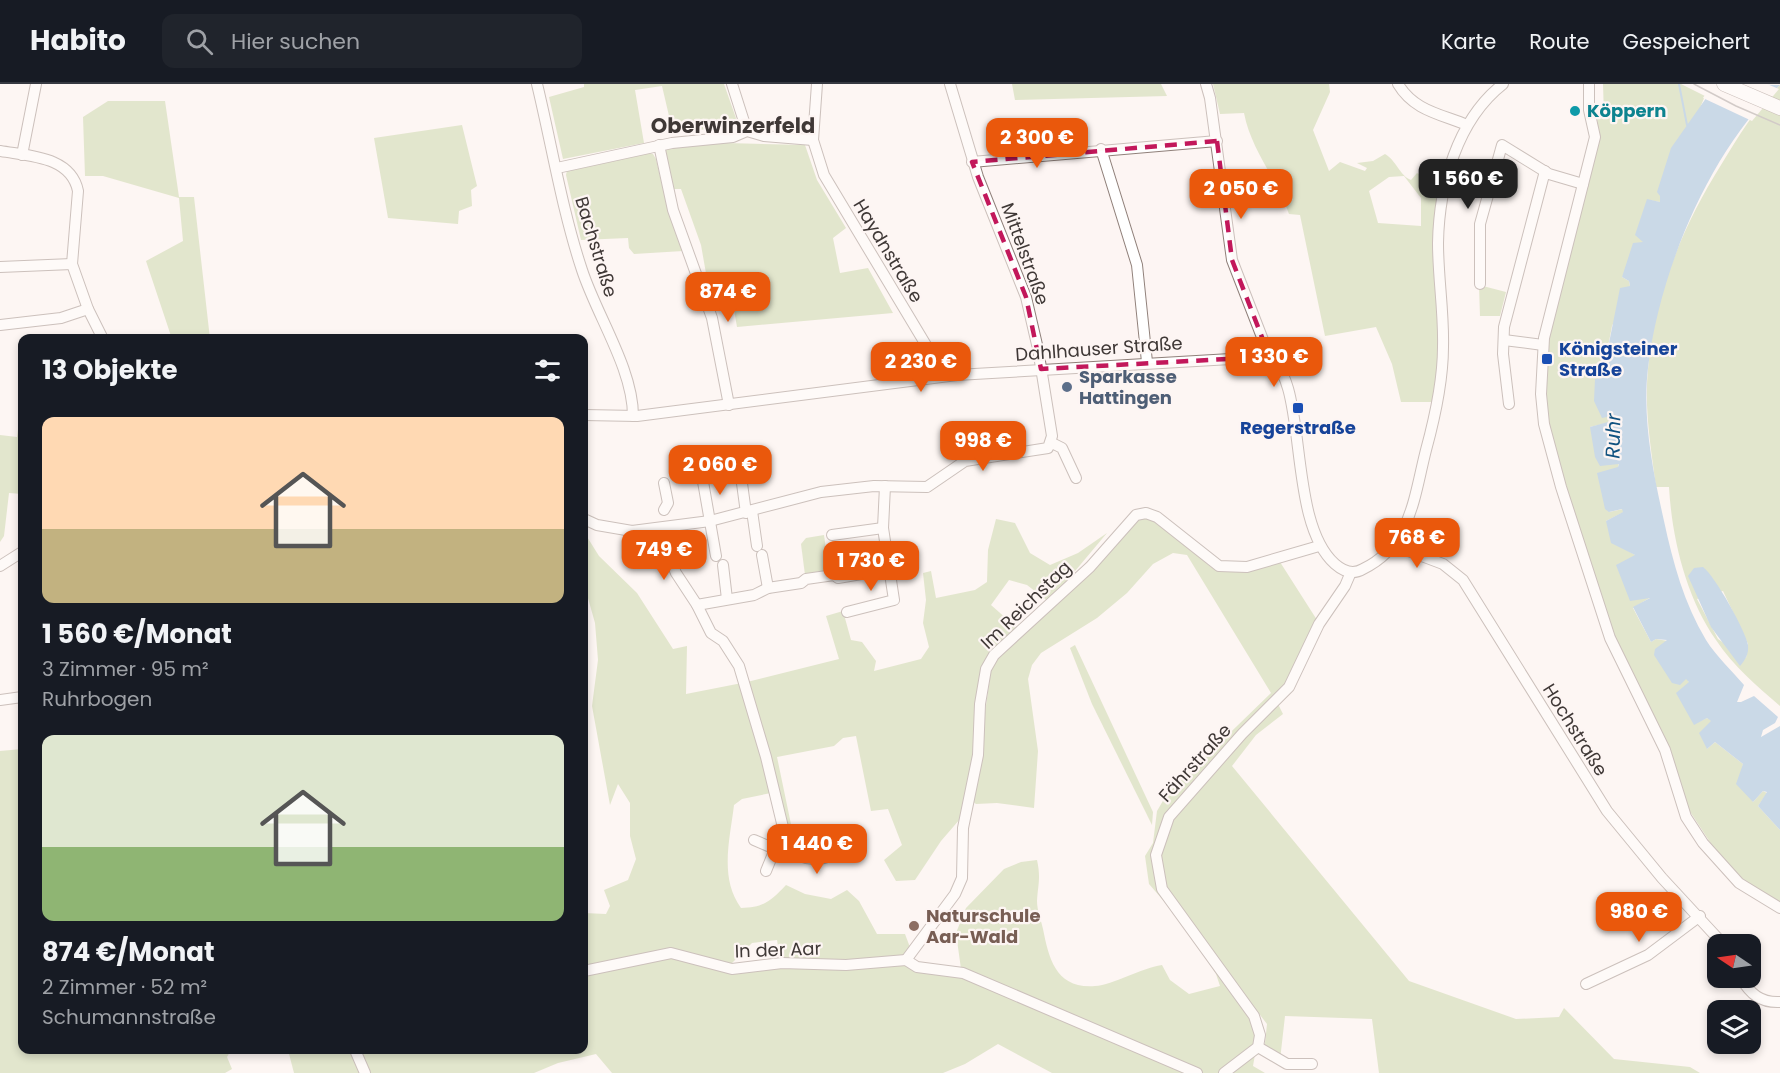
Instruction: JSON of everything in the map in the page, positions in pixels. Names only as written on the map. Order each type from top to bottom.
[{"type":"main road","points":[[1724,84],[1780,108]]},
{"type":"main road","points":[[1744,84],[1780,99]]},
{"type":"street","points":[[22,155],[36,84]]},
{"type":"street","name":"Bachstraße","points":[[537,84],[577,255],[623,370],[633,405],[633,416]]},
{"type":"street","points":[[732,84],[747,131]]},
{"type":"street","points":[[556,168],[658,146],[733,137],[747,131],[764,136],[813,140],[817,84]]},
{"type":"street","name":"Mittelstraße","points":[[950,84],[972,162],[1026,297],[1041,369],[1052,443]]},
{"type":"street","points":[[1206,84],[1217,141],[1232,260],[1265,345],[1265,357],[1278,364],[1288,385],[1306,510],[1319,546],[1333,563],[1351,572],[1373,564],[1395,546],[1406,525],[1436,410],[1444,346],[1438,246],[1440,204],[1453,159],[1467,125],[1481,104],[1503,84]]},
{"type":"street","points":[[1398,84],[1412,102],[1420,107],[1467,125]]},
{"type":"street","points":[[1589,84],[1589,110],[1595,137],[1543,345],[1541,394],[1544,424],[1561,487],[1610,638],[1665,750],[1682,806],[1694,830],[1739,884],[1780,908]]},
{"type":"street","name":"Haydnstraße","points":[[813,140],[827,181],[932,355],[939,377]]},
{"type":"street","points":[[972,162],[1101,149],[1217,141]]},
{"type":"street","points":[[1480,284],[1480,224],[1502,145],[1545,171],[1583,184]]},
{"type":"street","points":[[658,146],[673,210],[712,318],[729,405]]},
{"type":"street","points":[[1101,149],[1137,265],[1147,362]]},
{"type":"street","points":[[0,151],[60,165],[75,181],[78,191],[72,264],[88,309],[100,334]]},
{"type":"street","points":[[1509,404],[1506,389],[1504,340],[1506,318],[1545,171]]},
{"type":"street","points":[[0,267],[72,264]]},
{"type":"street","points":[[0,325],[44,321],[88,309]]},
{"type":"street","points":[[1504,340],[1543,345]]},
{"type":"street","name":"Dahlhauser Straße","points":[[588,415],[633,416],[939,377],[1147,362],[1265,357]]},
{"type":"street","points":[[588,521],[625,530],[664,528],[749,512],[815,493],[885,486],[927,487],[965,461],[1042,451],[1052,443],[1062,448],[1076,478]]},
{"type":"street","points":[[702,476],[728,599]]},
{"type":"street","points":[[741,476],[768,588]]},
{"type":"street","points":[[664,483],[668,503],[664,510]]},
{"type":"street","points":[[847,612],[894,600],[883,528],[885,486]]},
{"type":"street","name":"Im Reichstag","points":[[906,960],[955,894],[962,878],[963,828],[978,755],[980,704],[986,669],[994,655],[1096,561],[1136,515],[1146,513],[1157,517],[1219,566],[1247,567],[1319,546]]},
{"type":"street","points":[[664,528],[672,564],[711,633],[723,641],[739,666],[788,848],[794,855],[816,860],[827,859],[850,848]]},
{"type":"street","points":[[832,535],[883,528]]},
{"type":"street","name":"Hochstraße","points":[[1395,546],[1443,564],[1463,580],[1603,805],[1662,878],[1715,934]]},
{"type":"street","points":[[0,566],[18,555]]},
{"type":"street","points":[[697,605],[754,595],[768,588],[801,583],[811,578],[834,575],[838,578],[890,569]]},
{"type":"street","name":"Fährstraße","points":[[1258,1047],[1260,1035],[1254,1016],[1162,889],[1155,855],[1169,817],[1242,734],[1289,687],[1319,624],[1345,586],[1351,572]]},
{"type":"street","points":[[0,700],[18,698]]},
{"type":"street","points":[[766,871],[772,848],[782,825]]},
{"type":"street","points":[[754,840],[772,848],[788,848]]},
{"type":"street","points":[[1586,984],[1648,955],[1700,916]]},
{"type":"street","name":"In der Aar","points":[[588,970],[671,953],[732,969],[782,963],[846,965],[906,960]]},
{"type":"street","points":[[906,960],[917,967],[963,973],[1197,1073]]},
{"type":"street","points":[[1749,988],[1755,996],[1765,1001],[1780,1002]]},
{"type":"street","points":[[1224,1073],[1258,1047],[1287,1064],[1312,1064]]},
{"type":"street","points":[[357,1054],[365,1073]]},
{"type":"highlighted area","points":[[1217,141],[1232,260],[1265,345],[1265,357],[1041,369],[1026,297],[972,162]]},
{"type":"green space","points":[[584,84],[724,84],[737,121],[733,126],[673,133],[662,86],[635,90],[644,143],[563,159],[549,97],[584,87]]},
{"type":"green space","points":[[1012,84],[1161,84],[1167,96],[1015,100]]},
{"type":"green space","points":[[1213,84],[1329,84],[1330,92],[1313,130],[1329,171],[1340,162],[1365,171],[1367,168],[1357,163],[1373,161],[1385,154],[1407,178],[1411,180],[1417,173],[1444,187],[1438,361],[1432,402],[1401,402],[1392,364],[1376,327],[1325,336],[1300,215],[1289,214],[1252,139],[1244,113],[1220,114]],"holes":[[[1404,176],[1421,198],[1421,226],[1378,223],[1369,191],[1389,177]]]},
{"type":"green space","points":[[1603,84],[1681,84],[1705,96],[1660,202],[1648,200],[1643,243],[1622,277],[1629,281],[1630,286],[1612,326],[1603,373],[1617,372],[1620,376],[1595,380],[1615,421],[1590,427],[1619,463],[1609,512],[1623,509],[1624,512],[1606,521],[1625,549],[1635,555],[1651,597],[1633,608],[1651,642],[1656,639],[1668,641],[1689,682],[1694,724],[1707,718],[1712,721],[1707,749],[1715,742],[1743,764],[1741,776],[1753,802],[1763,791],[1767,793],[1758,806],[1780,830],[1780,905],[1762,896],[1721,859],[1689,810],[1671,762],[1618,648],[1563,480],[1546,418],[1548,347],[1551,329],[1599,139],[1597,118],[1604,116]]},
{"type":"green space","points":[[1780,85],[1780,706],[1730,658],[1705,623],[1696,605],[1677,547],[1669,487],[1656,487],[1647,399],[1648,369],[1656,315],[1682,238],[1707,189],[1734,144]],"holes":[[[1723,591],[1748,644],[1746,658],[1718,639],[1697,599]]]},
{"type":"green space","points":[[108,101],[165,101],[179,197],[194,197],[209,334],[170,334],[146,261],[183,241],[179,198],[103,176],[85,176],[83,117]]},
{"type":"green space","points":[[462,125],[477,186],[471,190],[472,206],[459,211],[458,224],[388,218],[374,138]]},
{"type":"green space","points":[[726,143],[805,145],[817,180],[846,228],[833,238],[840,273],[868,268],[893,313],[737,327],[728,274],[707,279],[701,245],[681,189],[674,189],[665,154],[667,147]]},
{"type":"green space","points":[[646,152],[653,154],[656,159],[667,206],[683,251],[634,254],[629,248],[628,238],[581,240],[566,175],[567,170]]},
{"type":"green space","points":[[1479,285],[1506,292],[1500,316],[1480,316]]},
{"type":"green space","points":[[18,429],[18,494],[9,493],[4,536],[0,542],[0,435],[17,437]]},
{"type":"green space","points":[[1146,509],[1211,567],[1236,572],[1280,562],[1317,620],[1282,694],[1168,817],[1154,854],[1161,890],[1260,1025],[1253,1066],[1265,1073],[1052,1073],[998,1044],[965,1064],[943,1073],[612,1073],[596,1054],[558,1063],[534,1073],[368,1073],[360,1054],[588,1054],[588,972],[667,954],[727,971],[777,964],[897,964],[962,976],[956,933],[966,908],[1004,869],[1021,862],[1037,860],[1038,911],[1048,951],[1057,970],[1071,983],[1082,986],[1102,985],[1162,965],[1170,980],[1189,994],[1220,986],[1216,974],[1181,921],[1149,884],[1145,856],[1153,843],[1157,811],[1167,794],[1271,693],[1187,555],[1173,553],[1153,564],[1127,593],[1097,618],[1041,653],[1032,665],[1028,679],[1038,751],[1034,808],[997,803],[976,804],[972,801],[992,664]]},
{"type":"green space","points":[[996,519],[1015,523],[1030,553],[1050,565],[1078,553],[1107,533],[1049,602],[1027,585],[1009,580],[991,605],[1016,627],[986,660],[974,755],[960,819],[941,841],[915,880],[896,881],[884,860],[902,845],[888,809],[871,811],[856,736],[843,738],[834,746],[777,757],[797,853],[792,848],[747,682],[839,659],[826,616],[843,611],[851,640],[862,642],[876,661],[874,671],[921,659],[929,647],[923,623],[926,600],[923,573],[931,571],[936,598],[975,590],[987,582],[988,550]]},
{"type":"green space","points":[[824,535],[829,571],[805,575],[801,544],[806,538]]},
{"type":"green space","points":[[588,538],[599,556],[637,593],[673,649],[687,646],[686,694],[742,683],[771,793],[742,799],[734,805],[728,871],[734,896],[741,908],[766,903],[786,885],[805,894],[831,899],[847,890],[859,901],[877,934],[905,934],[911,950],[904,957],[845,964],[780,958],[777,940],[752,943],[730,965],[667,950],[588,966],[588,913],[606,914],[610,906],[604,890],[628,880],[636,859],[630,836],[630,803],[618,784],[610,805],[592,706],[598,660],[595,623],[588,598]]},
{"type":"green space","points":[[1075,645],[1153,812],[1152,825],[1092,704],[1070,648]]},
{"type":"green space","points":[[1277,702],[1283,714],[1256,735],[1232,766],[1409,981],[1516,1019],[1559,1017],[1564,1008],[1614,1059],[1690,1067],[1700,1073],[1379,1073],[1372,1019],[1285,1016],[1280,1060],[1264,1052],[1267,1024],[1163,889],[1157,855],[1171,817]]},
{"type":"green space","points":[[18,749],[18,1054],[229,1054],[227,1057],[232,1069],[225,1073],[0,1073],[0,751]]},
{"type":"green space","points":[[289,1054],[355,1054],[364,1073],[294,1073]]},
{"type":"water","name":"Ruhr","points":[[1716,84],[1780,85],[1754,112],[1710,178],[1676,254],[1654,331],[1648,368],[1646,406],[1653,464],[1667,537],[1691,612],[1710,646],[1744,685],[1737,702],[1754,696],[1778,717],[1775,723],[1763,730],[1761,737],[1780,726],[1780,830],[1758,806],[1767,792],[1763,791],[1753,802],[1736,784],[1743,764],[1715,742],[1707,749],[1699,733],[1711,721],[1707,718],[1694,725],[1676,693],[1689,682],[1686,679],[1680,685],[1672,683],[1654,655],[1655,649],[1667,640],[1656,639],[1651,642],[1633,607],[1650,598],[1630,601],[1616,565],[1635,555],[1611,543],[1606,521],[1623,512],[1622,509],[1609,512],[1605,509],[1597,473],[1618,467],[1619,464],[1600,466],[1595,457],[1590,427],[1615,420],[1612,416],[1602,418],[1594,401],[1595,379],[1620,376],[1617,372],[1603,373],[1620,288],[1630,286],[1629,281],[1622,277],[1633,243],[1643,242],[1635,235],[1647,199],[1660,202],[1657,192],[1671,148]]},
{"type":"water","points":[[1703,567],[1722,592],[1746,638],[1748,651],[1740,666],[1711,627],[1688,576],[1694,568]]},
{"type":"pier","points":[[1712,84],[1767,84],[1779,89],[1752,121],[1703,98]]},
{"type":"waterway","points":[[1679,84],[1687,125]]},
{"type":"tram line","points":[[1694,84],[1780,125]]},
{"type":"place","name":"Köppern","points":[[1575,111]]},
{"type":"place","name":"Königsteiner Straße","points":[[1547,359]]},
{"type":"place","name":"Sparkasse Hattingen","points":[[1067,387]]},
{"type":"place","name":"Regerstraße","points":[[1298,408]]},
{"type":"place","name":"Naturschule Aar-Wald","points":[[914,926]]},
{"type":"district","name":"Oberwinzerfeld","points":[[733,126]]}]
